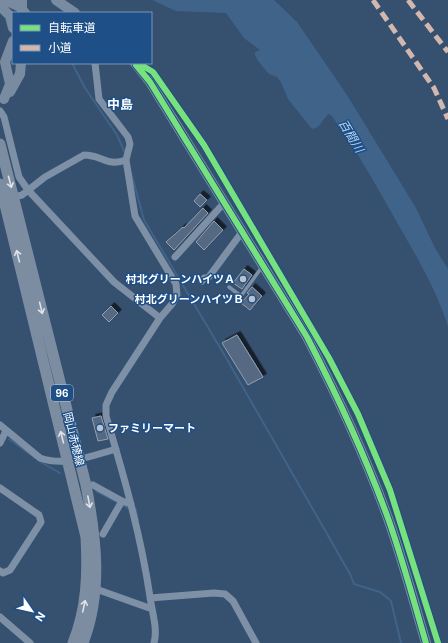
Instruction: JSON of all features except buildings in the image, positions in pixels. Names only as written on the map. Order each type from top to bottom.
[{"type":"main road","name":"岡山赤穂線","points":[[0,144],[14,197],[73,460],[86,537],[88,564],[87,592],[78,630],[73,643]]},
{"type":"main road","name":"岡山赤穂線","points":[[0,184],[4,218],[95,535],[96,589],[87,632],[82,643]]},
{"type":"street","points":[[5,0],[20,7],[23,12]]},
{"type":"street","points":[[22,0],[24,12]]},
{"type":"street","points":[[56,0],[74,12]]},
{"type":"street","points":[[0,6],[10,16],[12,24]]},
{"type":"street","points":[[2,101],[10,84],[5,62],[12,44]]},
{"type":"street","points":[[2,101],[14,87],[20,74],[21,64]]},
{"type":"street","points":[[94,64],[99,99],[128,137],[130,144],[126,160],[136,216],[176,284],[178,295],[160,318],[112,392],[106,405],[106,416],[132,508],[148,577],[155,626],[154,643]]},
{"type":"street","points":[[136,64],[150,82],[307,337],[348,420],[391,526],[426,643]]},
{"type":"street","points":[[0,111],[4,117],[19,176],[28,190],[114,282],[160,318]]},
{"type":"street","points":[[14,197],[22,195],[45,177],[84,155],[90,155],[115,164],[126,160]]},
{"type":"street","points":[[175,257],[224,203]]},
{"type":"street","points":[[202,281],[204,278],[208,278],[242,232]]},
{"type":"street","points":[[0,425],[40,458],[56,462],[73,460],[116,449]]},
{"type":"street","points":[[0,442],[6,431]]},
{"type":"street","points":[[93,485],[121,503],[132,508]]},
{"type":"street","points":[[0,488],[39,515],[41,522],[10,570],[3,573],[0,571]]},
{"type":"street","points":[[103,534],[121,503]]},
{"type":"street","points":[[96,589],[152,608]]},
{"type":"street","points":[[150,598],[214,593],[225,594],[233,601],[256,643]]},
{"type":"street","points":[[0,617],[30,643]]},
{"type":"lane","points":[[229,287],[241,296],[263,266]]},
{"type":"water","name":"百間川","points":[[152,0],[274,0],[297,22],[347,95],[416,208],[435,248],[448,269],[448,327],[431,284],[417,257],[364,165],[331,115],[328,114],[318,127],[312,129],[288,99],[281,82],[277,77],[269,74],[258,61],[255,52],[260,50],[244,38],[226,13],[176,11]]},
{"type":"waterway","points":[[73,64],[85,88],[117,135],[125,153]]},
{"type":"waterway","points":[[131,172],[144,220],[225,356],[350,574],[354,584],[380,592],[391,601],[401,643]]},
{"type":"waterway","points":[[9,439],[35,458]]},
{"type":"waterway","points":[[39,461],[60,473]]},
{"type":"waterway","points":[[96,491],[130,509]]},
{"type":"waterway","points":[[134,509],[136,509],[138,520]]},
{"type":"marked path","points":[[373,0],[434,88],[448,119]]},
{"type":"marked path","points":[[408,0],[448,52]]},
{"type":"cycle path","points":[[140,64],[153,72],[204,145],[329,358],[358,414],[390,490],[438,643]]},
{"type":"cycle path","points":[[136,65],[150,82],[307,337],[341,405],[380,497],[399,551],[426,643]]},
{"type":"place","name":"村北グリーンハイツＡ","points":[[243,279]]},
{"type":"place","name":"村北グリーンハイツＢ","points":[[252,299]]},
{"type":"place","name":"ファミリーマート","points":[[100,428]]},
{"type":"district","name":"中島","points":[[120,104]]}]
